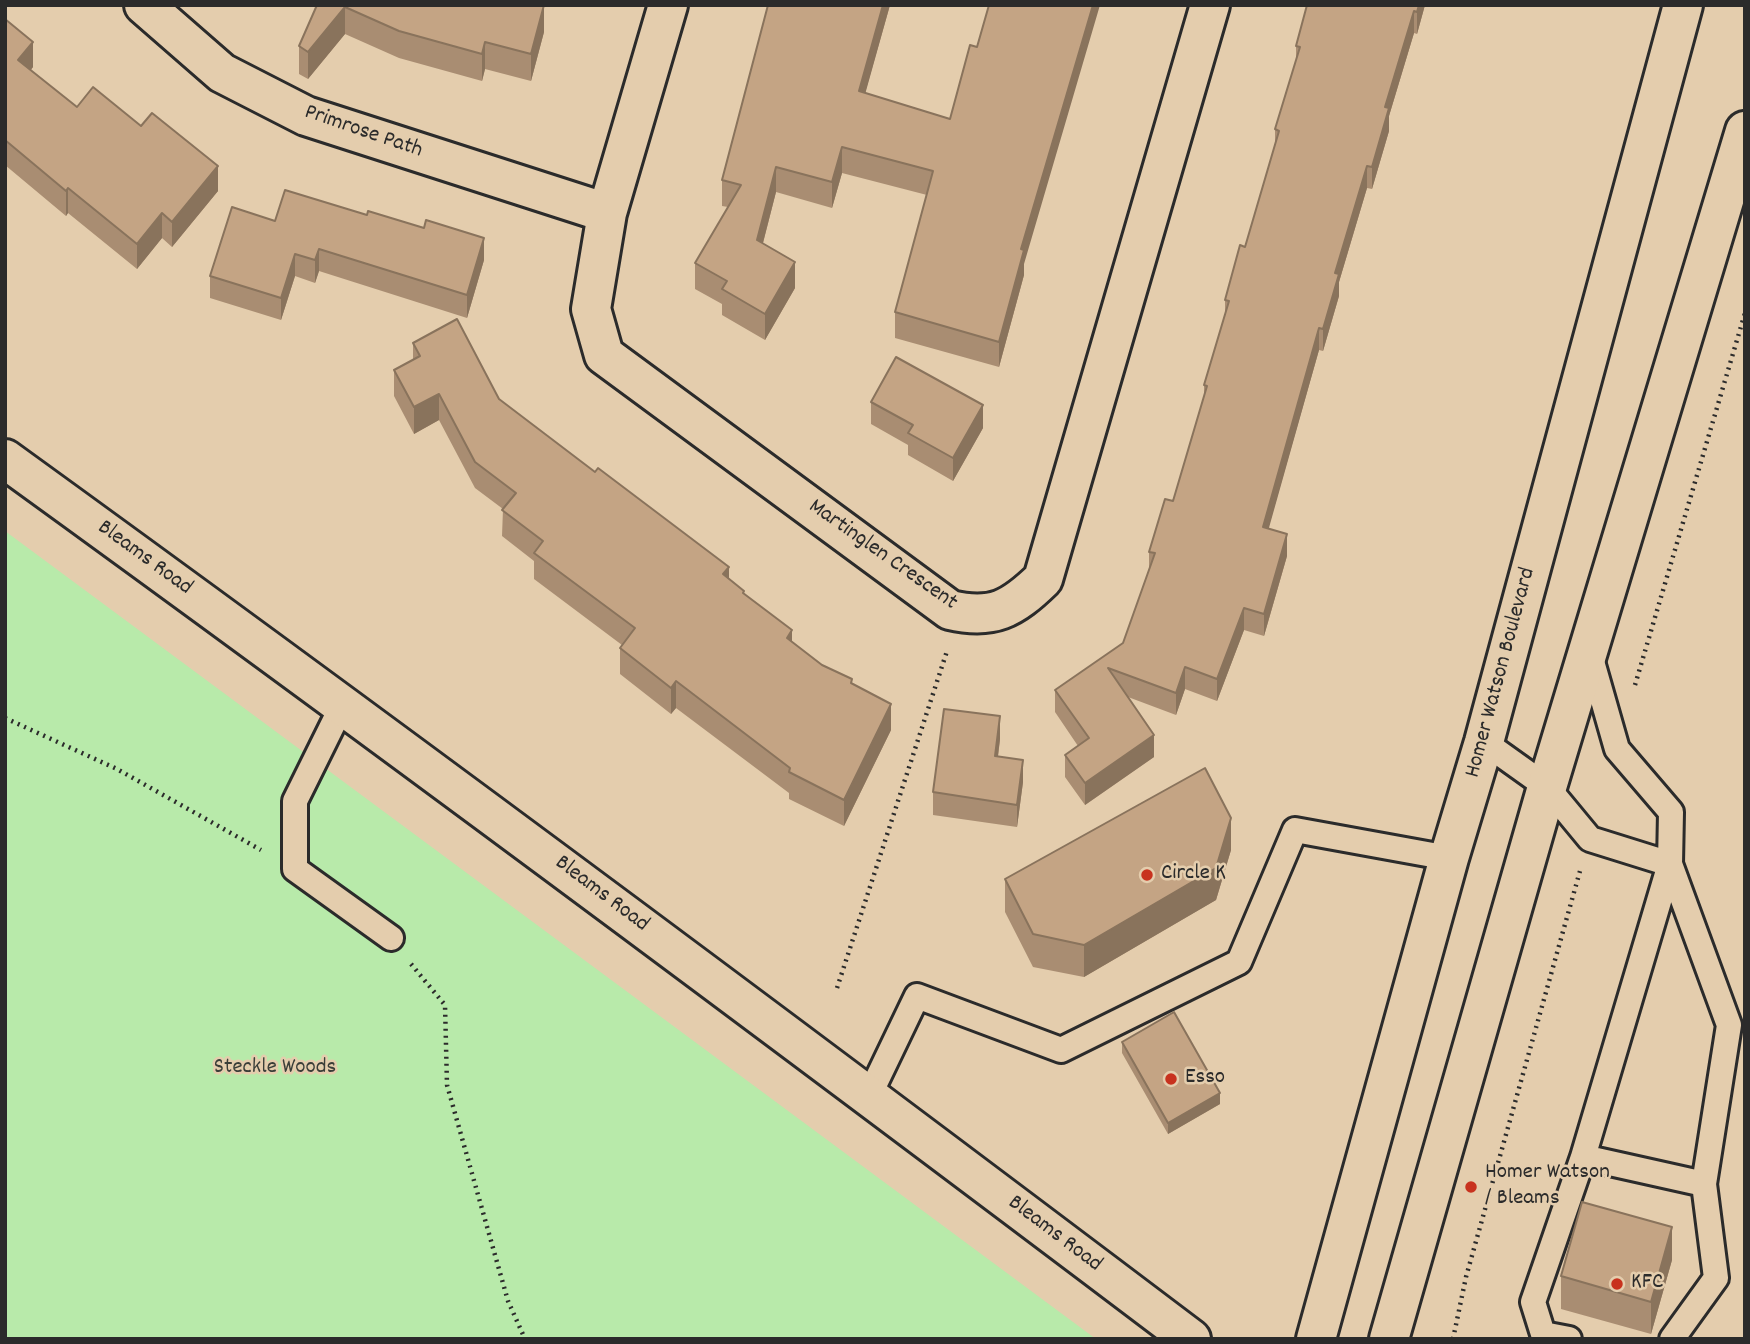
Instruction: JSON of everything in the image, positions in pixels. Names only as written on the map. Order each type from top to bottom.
[{"type":"main road","name":"Primrose Path","points":[[144,5],[222,73],[306,116],[607,213]]},
{"type":"main road","name":"Martinglen Crescent","points":[[668,5],[607,213],[591,309],[604,355],[950,610],[974,615],[997,613],[1022,600],[1043,579],[1210,5]]},
{"type":"main road","name":"Homer Watson Boulevard","points":[[1317,1339],[1449,858],[1484,743],[1683,5]]},
{"type":"main road","points":[[1389,1339],[1547,787],[1745,131]]},
{"type":"main road","name":"Bleams Road","points":[[5,459],[343,704],[1191,1339]]},
{"type":"lane","points":[[1569,1339],[1543,1334],[1533,1302],[1583,1157],[1670,864],[1671,813],[1618,749],[1589,651]]},
{"type":"lane","points":[[343,704],[295,801],[295,869],[391,939]]},
{"type":"lane","points":[[1484,743],[1547,787],[1590,839],[1670,864]]},
{"type":"lane","points":[[869,1096],[917,996],[1061,1050],[1239,962],[1295,830],[1449,858]]},
{"type":"lane","points":[[1670,864],[1729,1025],[1704,1184],[1716,1278],[1672,1339]]},
{"type":"lane","points":[[1583,1157],[1704,1184]]},
{"type":"path","points":[[1632,697],[1745,313]]},
{"type":"path","points":[[837,988],[948,648]]},
{"type":"path","points":[[5,718],[117,769],[295,869]]},
{"type":"path","points":[[1453,1339],[1466,1277],[1580,873]]},
{"type":"path","points":[[391,939],[445,1006],[447,1085],[508,1301],[525,1339]]},
{"type":"green space","name":"Steckle Woods","points":[[5,531],[1096,1339],[5,1339]]},
{"type":"building","points":[[317,5],[544,5],[531,54],[485,42],[482,54],[399,31],[345,7],[308,52],[299,46]]},
{"type":"building","points":[[768,5],[883,5],[859,91],[950,119],[970,45],[977,47],[989,5],[1093,5],[1021,249],[1024,250],[999,342],[895,312],[933,171],[842,147],[832,182],[776,167],[757,240],[795,262],[765,314],[722,289],[727,281],[695,263],[741,185],[722,180]]},
{"type":"building","points":[[1307,5],[1419,5],[1417,12],[1414,11],[1385,107],[1389,108],[1372,167],[1367,166],[1335,273],[1339,274],[1323,329],[1319,328],[1263,527],[1287,534],[1264,614],[1244,608],[1217,679],[1185,667],[1176,693],[1108,668],[1154,735],[1085,783],[1065,755],[1089,738],[1055,690],[1123,643],[1155,553],[1149,552],[1165,499],[1173,501],[1207,386],[1204,385],[1229,301],[1225,300],[1240,245],[1245,247],[1279,131],[1275,129],[1300,47],[1296,46]]},
{"type":"building","points":[[5,19],[33,42],[18,60],[77,107],[93,87],[141,126],[152,113],[218,166],[172,222],[162,213],[137,244],[68,188],[66,191],[5,140]]},
{"type":"building","points":[[285,190],[367,215],[368,211],[424,228],[426,220],[484,238],[467,295],[319,249],[315,260],[295,254],[281,298],[210,276],[232,207],[275,221]]},
{"type":"building","points":[[457,319],[499,399],[595,472],[598,468],[729,567],[723,574],[744,591],[743,593],[792,630],[787,638],[822,665],[852,679],[851,683],[891,704],[844,800],[789,772],[790,768],[676,681],[671,688],[620,648],[635,628],[534,553],[543,541],[502,510],[516,493],[475,462],[439,394],[414,407],[394,370],[420,356],[413,343]]},
{"type":"building","points":[[896,357],[983,405],[953,458],[908,433],[913,425],[871,402]]},
{"type":"building","points":[[944,709],[1000,716],[995,756],[1023,760],[1017,805],[933,792]]},
{"type":"building","name":"Circle K","points":[[1205,768],[1231,818],[1216,868],[1084,945],[1033,934],[1005,879]]},
{"type":"building","name":"Esso","points":[[1174,1012],[1220,1093],[1168,1123],[1122,1042]]},
{"type":"building","points":[[1582,1202],[1672,1227],[1651,1302],[1561,1276]]},
{"type":"place","name":"Circle K","points":[[1147,875]]},
{"type":"place","name":"Esso","points":[[1171,1079]]},
{"type":"place","name":"Homer Watson / Bleams","points":[[1471,1187]]},
{"type":"place","name":"KFC","points":[[1617,1284]]}]
